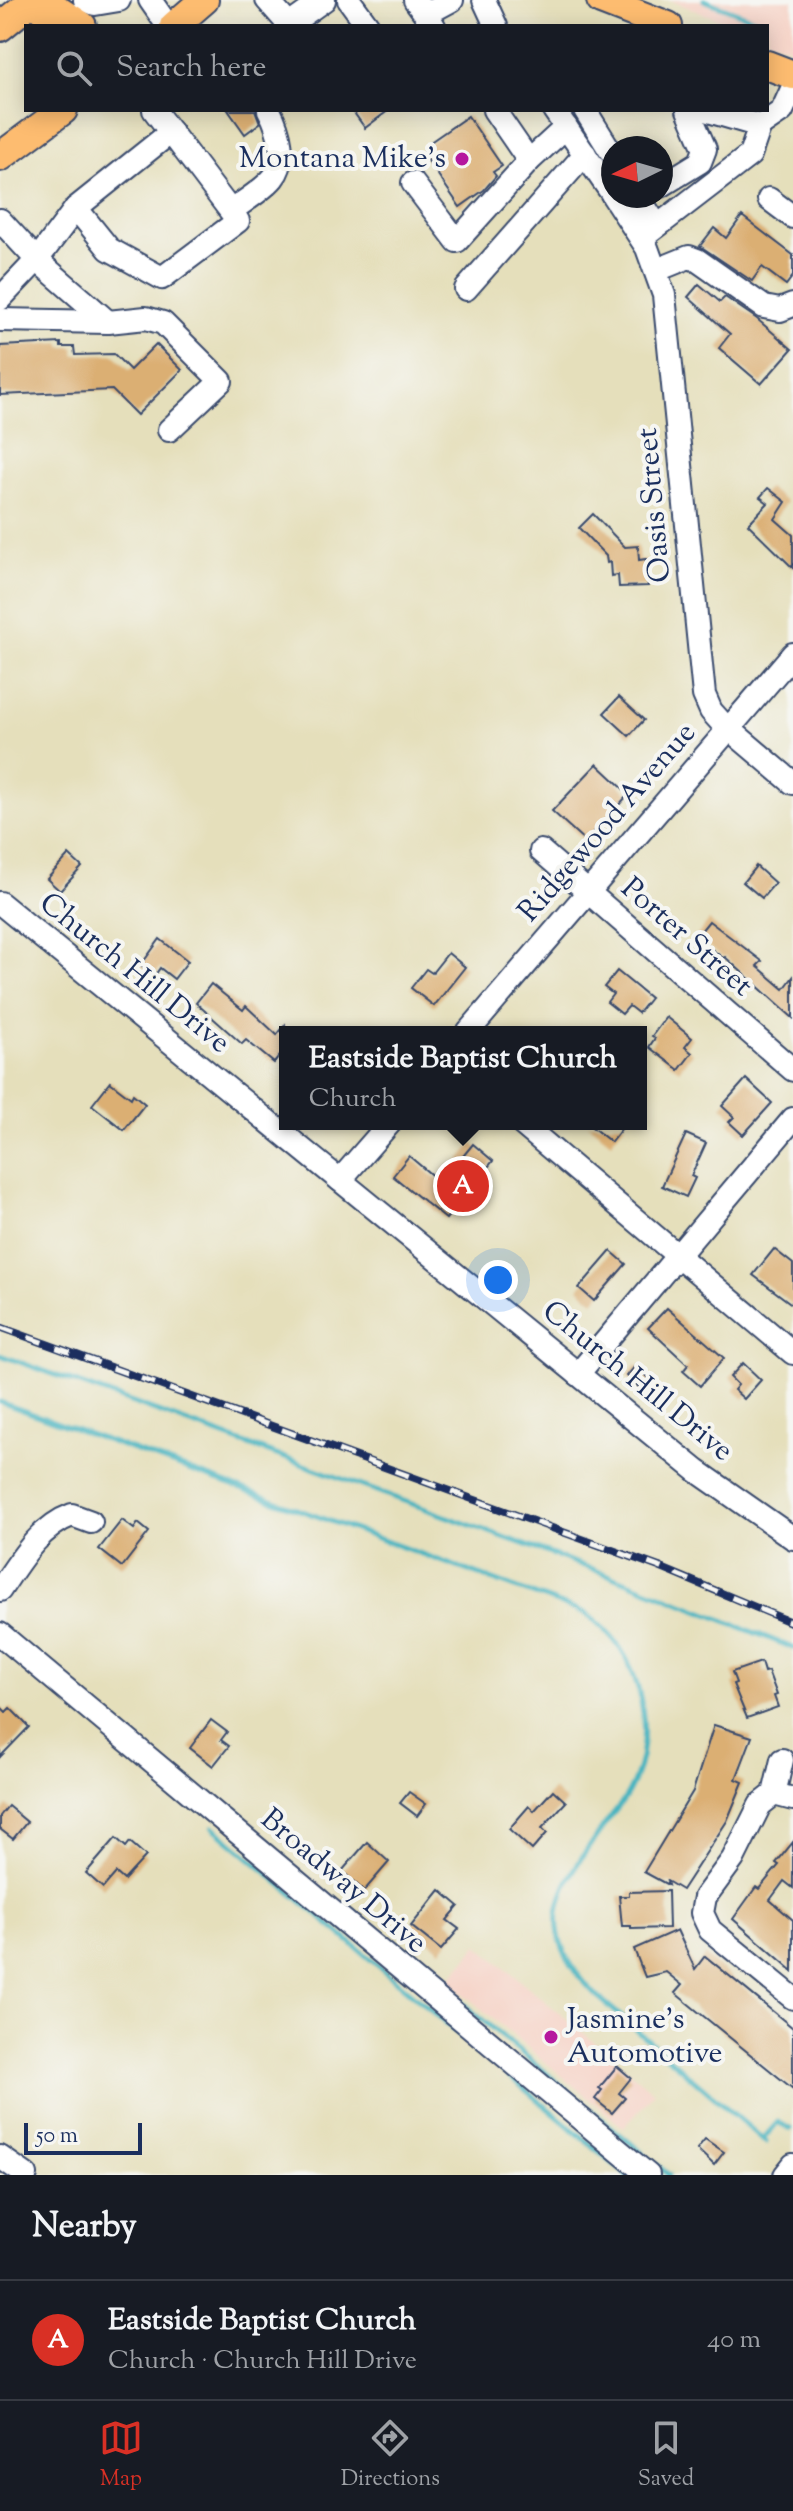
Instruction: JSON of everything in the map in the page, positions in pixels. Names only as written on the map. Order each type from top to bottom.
[{"type":"main road","points":[[178,24],[204,0]]},
{"type":"main road","points":[[601,0],[626,18],[658,24]]},
{"type":"main road","points":[[0,27],[56,9],[79,24]]},
{"type":"main road","points":[[769,66],[793,75]]},
{"type":"main road","points":[[0,157],[55,113]]},
{"type":"street","points":[[85,0],[95,4],[119,0]]},
{"type":"street","points":[[150,0],[178,24]]},
{"type":"street","points":[[267,0],[288,24]]},
{"type":"street","points":[[290,24],[324,0]]},
{"type":"street","points":[[349,0],[367,24]]},
{"type":"street","points":[[425,13],[452,0]]},
{"type":"street","points":[[484,0],[495,24]]},
{"type":"street","points":[[650,232],[750,155],[760,126],[782,111],[793,87]]},
{"type":"street","points":[[231,211],[274,177],[280,157],[279,128],[270,112]]},
{"type":"street","points":[[495,112],[529,161]]},
{"type":"street","points":[[586,112],[601,136]]},
{"type":"street","points":[[673,179],[700,162],[705,149],[689,112]]},
{"type":"street","points":[[712,112],[760,126]]},
{"type":"street","points":[[0,299],[37,260],[76,208],[164,117],[238,221],[162,278],[109,249],[76,208]]},
{"type":"street","points":[[413,183],[457,241],[529,161],[560,118]]},
{"type":"street","name":"Oasis Street","points":[[560,118],[585,154],[601,170]]},
{"type":"street","points":[[466,289],[585,154]]},
{"type":"street","points":[[769,199],[793,217]]},
{"type":"street","name":"Oasis Street","points":[[635,208],[650,232],[670,334],[704,695],[711,711],[730,730],[793,783]]},
{"type":"street","points":[[0,220],[37,260],[108,322]]},
{"type":"street","points":[[657,270],[689,257],[764,307],[780,310],[793,305]]},
{"type":"street","points":[[0,320],[108,322],[146,318],[163,323],[221,381],[169,430]]},
{"type":"street","name":"Ridgewood Avenue","points":[[473,1026],[793,654]]},
{"type":"street","name":"Porter Street","points":[[541,851],[793,1070]]},
{"type":"street","name":"Church Hill Drive","points":[[0,903],[697,1471],[793,1538]]},
{"type":"street","points":[[578,1374],[793,1119]]},
{"type":"street","points":[[340,1180],[384,1130]]},
{"type":"street","points":[[529,1130],[793,1353]]},
{"type":"street","points":[[0,1590],[43,1532],[57,1520],[72,1515],[91,1522]]},
{"type":"street","name":"Broadway Drive","points":[[0,1634],[648,2175]]},
{"type":"street","points":[[782,1760],[783,1797],[763,1799],[733,1859],[705,1897],[702,1913],[710,1930],[793,1998]]},
{"type":"street","points":[[0,2157],[26,2175]]},
{"type":"street","points":[[785,2175],[793,2165]]},
{"type":"shaded area","points":[[669,0],[793,0],[793,49],[769,39],[769,24],[731,24]]},
{"type":"shaded area","name":"Jasmine's Automotive","points":[[478,1945],[654,2092],[624,2128],[448,1981]]},
{"type":"building","points":[[229,112],[256,112],[260,123],[245,134]]},
{"type":"building","points":[[353,112],[386,112],[365,128]]},
{"type":"building","name":"Montana Mike's","points":[[468,116],[502,166],[493,172],[496,176],[484,190],[460,207],[423,153],[428,149],[426,145]]},
{"type":"building","points":[[742,216],[793,255],[793,276],[786,285],[762,267],[752,281],[700,246],[714,228],[726,238]]},
{"type":"building","points":[[699,284],[720,302],[725,297],[757,319],[792,349],[761,384],[719,348],[730,334],[688,297]]},
{"type":"building","points":[[61,343],[61,347],[74,347],[75,355],[114,354],[130,370],[156,344],[182,370],[137,415],[112,390],[0,395],[0,346]]},
{"type":"building","points":[[768,488],[786,502],[775,519],[793,535],[793,568],[748,524],[768,503],[760,497]]},
{"type":"building","points":[[593,514],[625,547],[638,546],[639,560],[646,559],[648,586],[619,587],[618,575],[611,576],[610,562],[607,563],[606,556],[579,528]]},
{"type":"building","points":[[619,697],[644,720],[629,736],[604,713]]},
{"type":"building","points":[[597,764],[629,794],[585,841],[552,811]]},
{"type":"building","points":[[69,855],[82,867],[60,891],[47,879]]},
{"type":"building","points":[[756,866],[775,883],[762,898],[743,882]]},
{"type":"building","points":[[709,921],[762,961],[757,966],[784,989],[793,977],[793,1018],[725,957],[696,937]]},
{"type":"building","points":[[160,939],[188,961],[174,979],[160,968],[155,975],[141,965]]},
{"type":"building","points":[[448,953],[465,967],[434,1006],[411,988],[426,969],[432,973]]},
{"type":"building","points":[[617,971],[650,998],[638,1013],[629,1006],[622,1014],[607,1002],[613,994],[604,987]]},
{"type":"building","points":[[211,984],[243,1010],[246,1006],[277,1035],[279,1032],[279,1057],[274,1063],[246,1040],[242,1044],[196,1003]]},
{"type":"building","points":[[666,1017],[692,1038],[685,1047],[692,1053],[679,1070],[649,1047],[655,1038],[652,1036]]},
{"type":"building","points":[[746,1079],[772,1103],[743,1135],[729,1122],[734,1117],[722,1106]]},
{"type":"building","points":[[110,1082],[145,1104],[124,1130],[92,1105]]},
{"type":"building","points":[[596,1130],[620,1130],[611,1142]]},
{"type":"building","points":[[686,1134],[706,1143],[691,1176],[695,1178],[686,1197],[662,1186]]},
{"type":"building","points":[[473,1144],[493,1161],[446,1219],[393,1176],[409,1156],[441,1183]]},
{"type":"building","points":[[774,1249],[793,1264],[793,1305],[753,1275]]},
{"type":"building","points":[[611,1251],[626,1264],[594,1301],[579,1288]]},
{"type":"building","points":[[667,1308],[724,1358],[700,1386],[683,1371],[688,1365],[648,1328]]},
{"type":"building","points":[[743,1363],[761,1380],[744,1399],[734,1390],[738,1385],[730,1377]]},
{"type":"building","points":[[636,1365],[652,1381],[643,1391],[627,1376]]},
{"type":"building","points":[[122,1520],[134,1529],[138,1523],[149,1532],[122,1567],[99,1549]]},
{"type":"building","points":[[761,1662],[764,1672],[768,1671],[778,1707],[747,1718],[733,1684],[736,1683],[732,1672]]},
{"type":"building","points":[[0,1706],[6,1712],[10,1708],[29,1727],[0,1757]]},
{"type":"building","points":[[211,1720],[227,1732],[221,1740],[229,1746],[213,1766],[190,1748]]},
{"type":"building","points":[[714,1725],[752,1737],[736,1779],[743,1782],[727,1821],[682,1890],[644,1872],[693,1791]]},
{"type":"building","points":[[553,1790],[566,1802],[542,1828],[547,1833],[532,1850],[509,1829],[529,1806],[534,1811]]},
{"type":"building","points":[[409,1792],[426,1804],[417,1816],[400,1803]]},
{"type":"building","points":[[8,1806],[27,1822],[13,1839],[0,1829],[0,1816]]},
{"type":"building","points":[[116,1838],[126,1847],[130,1842],[146,1856],[124,1880],[116,1873],[103,1888],[86,1873]]},
{"type":"building","points":[[367,1842],[389,1862],[364,1891],[342,1871]]},
{"type":"building","points":[[793,1842],[793,1888],[784,1881],[770,1900],[793,1920],[793,1971],[733,1919],[756,1887],[759,1889],[779,1865],[776,1863]]},
{"type":"building","points":[[440,1890],[459,1906],[447,1920],[459,1929],[441,1950],[411,1926]]},
{"type":"building","points":[[668,1891],[669,1928],[631,1929],[631,1926],[622,1926],[619,1896],[629,1896],[629,1892]]},
{"type":"building","points":[[677,1930],[695,1969],[705,1956],[793,2028],[793,2089],[675,1993],[682,1985],[666,1972],[645,1977],[634,1949]]},
{"type":"building","points":[[617,2066],[631,2078],[619,2093],[625,2098],[612,2113],[595,2099],[602,2090],[599,2088]]},
{"type":"building","points":[[705,2139],[724,2152],[714,2165],[697,2149]]},
{"type":"waterway","points":[[704,0],[764,23]]},
{"type":"waterway","points":[[0,1355],[628,1582],[793,1648]]},
{"type":"waterway","points":[[0,1402],[585,1613],[604,1629],[620,1647],[635,1679],[643,1717],[643,1744],[638,1769],[628,1793],[565,1887],[559,1907],[558,1927],[563,1948],[575,1970],[595,1994],[766,2142]]},
{"type":"waterway","points":[[213,1827],[627,2175]]},
{"type":"waterway","points":[[438,1983],[669,2175]]},
{"type":"waterway","points":[[763,2139],[778,2122],[790,2129]]},
{"type":"railway","points":[[0,1327],[659,1567],[793,1623]]},
{"type":"place","name":"Montana Mike's","points":[[462,159]]},
{"type":"place","name":"Eastside Baptist Church","points":[[463,1186]]},
{"type":"place","name":"Jasmine's Automotive","points":[[551,2037]]}]
